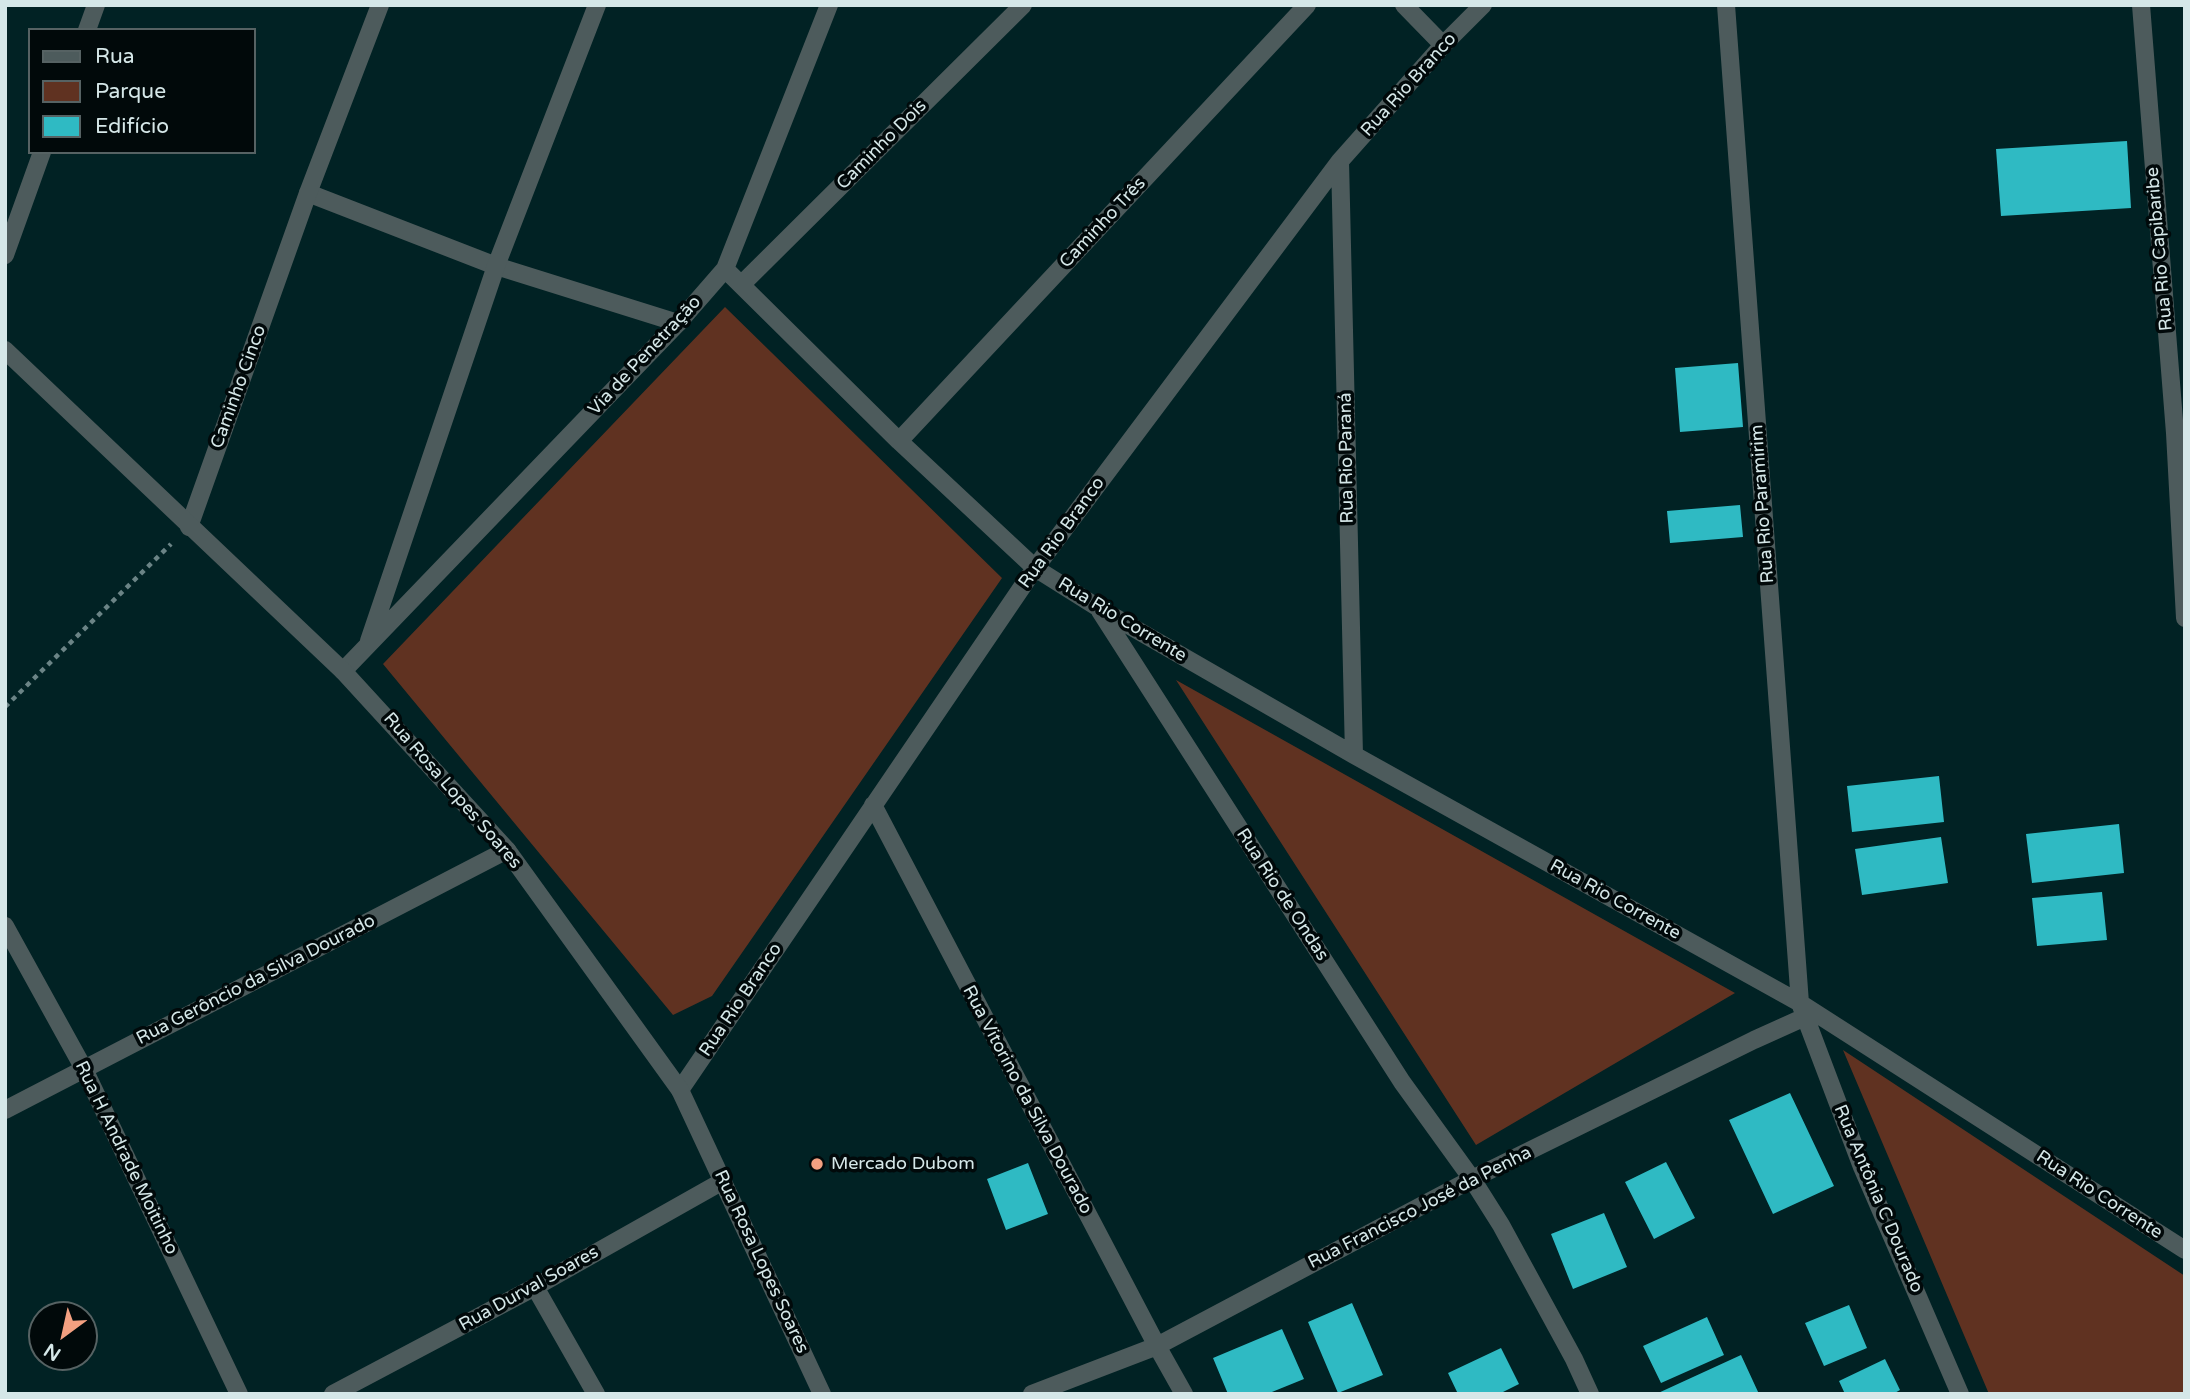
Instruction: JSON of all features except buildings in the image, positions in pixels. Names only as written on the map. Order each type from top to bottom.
[{"type":"street","points":[[88,28],[96,5]]},
{"type":"street","name":"Caminho Cinco","points":[[190,527],[308,193],[380,5]]},
{"type":"street","name":"Via de Penetração","points":[[368,645],[496,266],[597,5]]},
{"type":"street","name":"Via de Penetração","points":[[343,671],[726,270],[829,5]]},
{"type":"street","name":"Caminho Dois","points":[[741,285],[1023,5]]},
{"type":"street","name":"Caminho Três","points":[[899,441],[1307,5]]},
{"type":"street","points":[[1404,5],[1443,45]]},
{"type":"street","name":"Rua Rio Branco","points":[[680,1090],[1035,568],[1340,161],[1443,45],[1483,5]]},
{"type":"street","name":"Rua Rio Paramirim","points":[[1726,5],[1802,1010]]},
{"type":"street","name":"Rua Rio Capibaribe","points":[[2141,5],[2175,433],[2185,618]]},
{"type":"street","points":[[5,255],[41,154]]},
{"type":"street","name":"Rua Rio Paraná","points":[[1340,161],[1354,755]]},
{"type":"street","points":[[308,193],[496,266],[678,323]]},
{"type":"street","name":"Rua Rio Corrente","points":[[726,270],[899,441],[1035,568],[1097,607],[1802,1010],[2185,1250]]},
{"type":"street","name":"Rua Rosa Lopes Soares","points":[[5,350],[343,671],[507,850],[680,1090],[822,1394]]},
{"type":"street","name":"Rua Rio de Ondas","points":[[1097,607],[1402,1082],[1502,1225],[1590,1394]]},
{"type":"street","name":"Rua Vitorino da Silva Dourado","points":[[873,805],[1184,1394]]},
{"type":"street","name":"Rua Gerôncio da Silva Dourado","points":[[5,1110],[507,850]]},
{"type":"street","name":"Rua H Andrade Moitinho","points":[[5,926],[84,1069],[239,1394]]},
{"type":"street","name":"Rua Francisco José da Penha","points":[[1032,1394],[1157,1346],[1472,1179],[1754,1040],[1802,1010]]},
{"type":"street","name":"Rua Antônia C Dourado","points":[[1802,1010],[1862,1167],[1960,1394]]},
{"type":"street","name":"Rua Durval Soares","points":[[333,1394],[535,1287],[723,1181]]},
{"type":"street","points":[[535,1287],[596,1394]]},
{"type":"path","points":[[5,707],[190,527]]},
{"type":"green space","points":[[725,307],[1002,578],[712,996],[673,1015],[383,664]]},
{"type":"green space","points":[[1176,680],[1735,993],[1476,1145]]},
{"type":"green space","points":[[1843,1050],[2185,1276],[2185,1394],[1989,1394]]},
{"type":"place","name":"Mercado Dubom","points":[[817,1164]]}]
